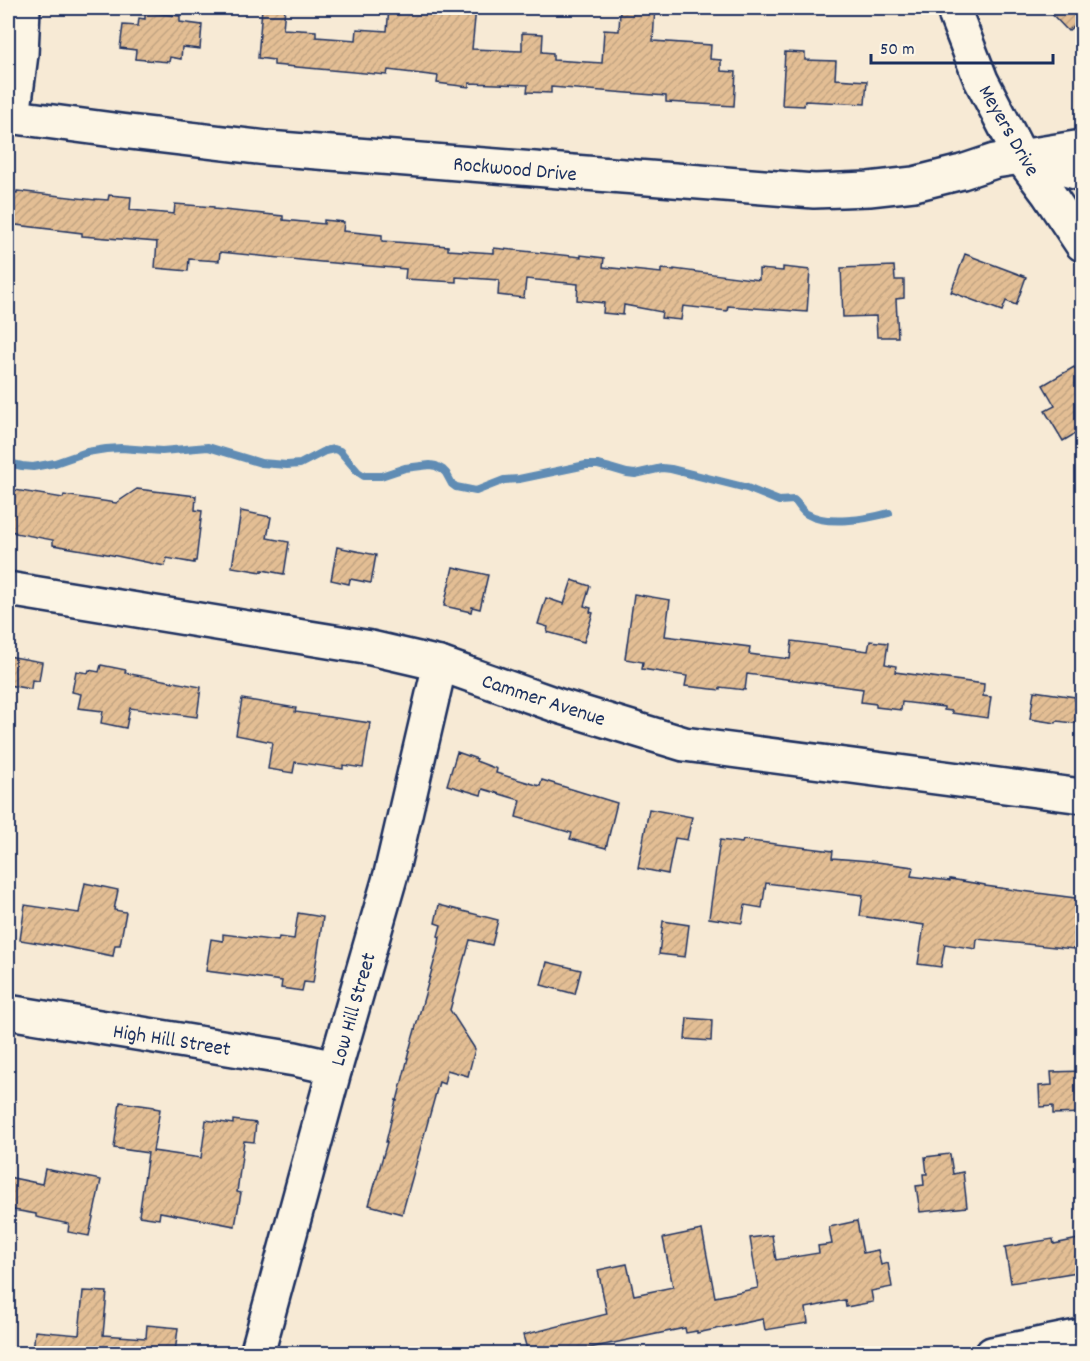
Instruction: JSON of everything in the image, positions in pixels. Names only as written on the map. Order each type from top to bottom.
[{"type":"street","points":[[10,116],[21,54],[23,8]]},
{"type":"street","name":"Meyers Drive","points":[[954,8],[981,80],[1021,157],[1083,244]]},
{"type":"street","name":"Rockwood Drive","points":[[10,116],[267,148],[814,191],[869,189],[914,184],[995,161],[1083,147]]},
{"type":"street","name":"Rockwood Drive","points":[[1021,157],[1083,174]]},
{"type":"street","name":"Cammer Avenue","points":[[8,590],[371,648],[440,664],[559,706],[684,744],[1083,796]]},
{"type":"street","name":"Low Hill Street","points":[[257,1353],[391,874],[440,664]]},
{"type":"street","name":"High Hill Street","points":[[8,1012],[295,1059],[335,1068]]},
{"type":"street","points":[[992,1353],[1083,1336]]},
{"type":"building","points":[[262,8],[285,8],[283,29],[316,31],[316,37],[356,40],[357,29],[387,31],[389,8],[476,8],[472,49],[522,51],[522,33],[543,34],[542,52],[553,53],[553,60],[602,63],[604,30],[619,31],[620,10],[655,8],[653,41],[711,45],[710,59],[721,60],[721,71],[736,72],[734,106],[666,102],[666,96],[551,87],[551,93],[527,92],[528,85],[469,83],[469,87],[437,83],[438,76],[388,70],[387,75],[274,65],[274,60],[258,58]]},
{"type":"building","points":[[1046,8],[1083,8],[1083,18],[1068,31]]},
{"type":"building","points":[[145,12],[180,16],[180,22],[202,25],[200,49],[182,47],[181,59],[170,57],[169,62],[135,59],[136,50],[120,48],[123,25],[138,26],[139,18],[145,19]]},
{"type":"building","points":[[785,52],[805,53],[805,60],[836,61],[835,79],[867,81],[865,104],[805,101],[804,106],[782,105]]},
{"type":"building","points":[[17,191],[95,200],[108,200],[109,195],[131,197],[130,210],[174,214],[175,204],[283,216],[283,220],[324,224],[324,220],[344,222],[343,231],[382,235],[382,241],[448,246],[448,250],[494,253],[494,248],[581,257],[581,255],[604,258],[603,267],[661,273],[661,269],[674,269],[759,280],[759,269],[783,271],[783,267],[810,270],[807,312],[728,306],[727,311],[683,306],[681,320],[661,318],[662,312],[624,305],[623,315],[603,313],[604,303],[577,300],[578,284],[526,279],[524,298],[498,295],[499,280],[456,277],[456,282],[405,279],[406,269],[220,252],[219,261],[189,259],[188,271],[155,268],[157,242],[82,236],[82,233],[8,224],[8,192],[17,193]]},
{"type":"building","points":[[965,254],[1026,277],[1016,305],[1006,301],[1002,311],[951,292]]},
{"type":"building","points":[[894,266],[895,280],[904,280],[904,298],[896,299],[898,337],[877,337],[876,316],[843,317],[841,268]]},
{"type":"building","points":[[1074,367],[1083,382],[1083,429],[1063,441],[1045,411],[1055,406],[1043,385]]},
{"type":"building","points":[[137,489],[196,496],[195,510],[202,511],[194,563],[167,558],[165,566],[53,545],[53,540],[8,531],[8,493],[14,494],[15,490],[63,498],[64,495],[116,503]]},
{"type":"building","points":[[241,511],[271,517],[267,538],[289,542],[284,574],[232,567]]},
{"type":"building","points":[[337,547],[376,555],[371,583],[350,579],[349,584],[331,580]]},
{"type":"building","points":[[453,567],[488,575],[480,609],[472,607],[471,612],[444,606]]},
{"type":"building","points":[[572,580],[590,586],[584,606],[591,608],[590,612],[593,613],[584,642],[547,632],[548,627],[538,624],[546,598],[564,604]]},
{"type":"building","points":[[634,594],[670,600],[665,636],[750,647],[749,654],[790,659],[792,641],[868,651],[870,641],[888,643],[885,664],[896,666],[895,672],[984,684],[983,696],[991,697],[988,718],[952,713],[952,711],[944,710],[944,707],[902,702],[901,710],[876,707],[876,704],[861,702],[863,689],[747,674],[745,690],[685,686],[687,676],[642,669],[643,662],[625,659]]},
{"type":"building","points":[[8,656],[42,662],[39,681],[32,680],[31,689],[8,685]]},
{"type":"building","points":[[101,665],[126,670],[125,673],[201,687],[197,717],[130,708],[126,728],[101,723],[103,711],[78,708],[81,694],[72,692],[76,671],[99,672]]},
{"type":"building","points":[[1034,691],[1075,697],[1075,700],[1083,701],[1081,724],[1030,719]]},
{"type":"building","points":[[242,699],[296,708],[295,712],[370,723],[363,768],[343,765],[343,769],[295,762],[293,773],[268,769],[272,742],[236,735]]},
{"type":"building","points":[[457,752],[497,769],[496,773],[540,786],[542,780],[617,803],[606,848],[570,839],[572,833],[516,817],[520,800],[483,789],[481,795],[447,785]]},
{"type":"building","points":[[649,809],[692,817],[687,840],[675,838],[668,874],[638,868]]},
{"type":"building","points":[[720,840],[742,843],[743,840],[833,851],[832,858],[913,867],[911,876],[950,881],[950,879],[1083,899],[1083,950],[977,939],[976,949],[945,944],[941,967],[918,964],[924,925],[860,916],[863,895],[766,883],[762,908],[745,905],[742,923],[709,918]]},
{"type":"building","points":[[85,883],[118,890],[114,910],[126,912],[120,945],[115,945],[113,956],[20,940],[25,905],[79,913]]},
{"type":"building","points":[[439,905],[498,920],[492,945],[470,940],[465,955],[450,1010],[475,1049],[468,1076],[447,1070],[444,1084],[439,1082],[402,1214],[369,1205],[438,948],[441,925],[435,923]]},
{"type":"building","points":[[298,913],[323,917],[313,983],[304,982],[302,991],[281,988],[282,981],[206,971],[211,939],[223,941],[223,934],[278,941],[279,937],[294,939]]},
{"type":"building","points":[[663,921],[689,925],[685,957],[659,954]]},
{"type":"building","points":[[547,962],[581,970],[575,994],[541,985]]},
{"type":"building","points":[[687,1018],[712,1020],[711,1041],[685,1039]]},
{"type":"building","points":[[1083,1071],[1083,1113],[1053,1114],[1053,1106],[1040,1107],[1039,1086],[1052,1085],[1051,1072]]},
{"type":"building","points":[[120,1102],[160,1109],[153,1151],[201,1158],[206,1120],[233,1124],[233,1120],[256,1123],[254,1142],[244,1141],[237,1192],[241,1193],[235,1226],[160,1212],[159,1219],[139,1216],[148,1153],[114,1148]]},
{"type":"building","points":[[950,1154],[953,1174],[963,1172],[967,1207],[920,1212],[916,1186],[924,1185],[923,1174],[927,1174],[925,1157]]},
{"type":"building","points":[[45,1169],[101,1180],[89,1236],[68,1232],[69,1224],[36,1217],[36,1214],[8,1209],[8,1177],[42,1184]]},
{"type":"building","points":[[857,1221],[863,1253],[878,1250],[881,1265],[888,1263],[892,1287],[871,1291],[873,1302],[846,1307],[845,1300],[806,1308],[808,1323],[765,1330],[763,1319],[697,1333],[697,1331],[686,1333],[685,1328],[580,1350],[581,1353],[528,1353],[523,1335],[607,1314],[598,1270],[627,1264],[634,1295],[673,1287],[663,1238],[702,1230],[715,1297],[758,1288],[750,1238],[772,1235],[776,1260],[819,1253],[818,1246],[832,1244],[829,1227]]},
{"type":"building","points":[[1083,1238],[1083,1271],[1011,1283],[1005,1247],[1053,1239],[1054,1244]]},
{"type":"building","points":[[83,1291],[107,1292],[103,1335],[146,1338],[147,1325],[178,1328],[175,1353],[33,1353],[35,1331],[79,1335]]},
{"type":"waterway","points":[[8,463],[33,467],[106,449],[162,451],[208,447],[261,463],[287,465],[300,464],[325,451],[334,449],[340,451],[364,476],[381,476],[405,468],[430,465],[443,470],[456,487],[476,491],[504,480],[586,465],[598,465],[635,474],[662,468],[747,488],[779,501],[794,500],[805,513],[825,520],[859,519],[889,513]]}]
